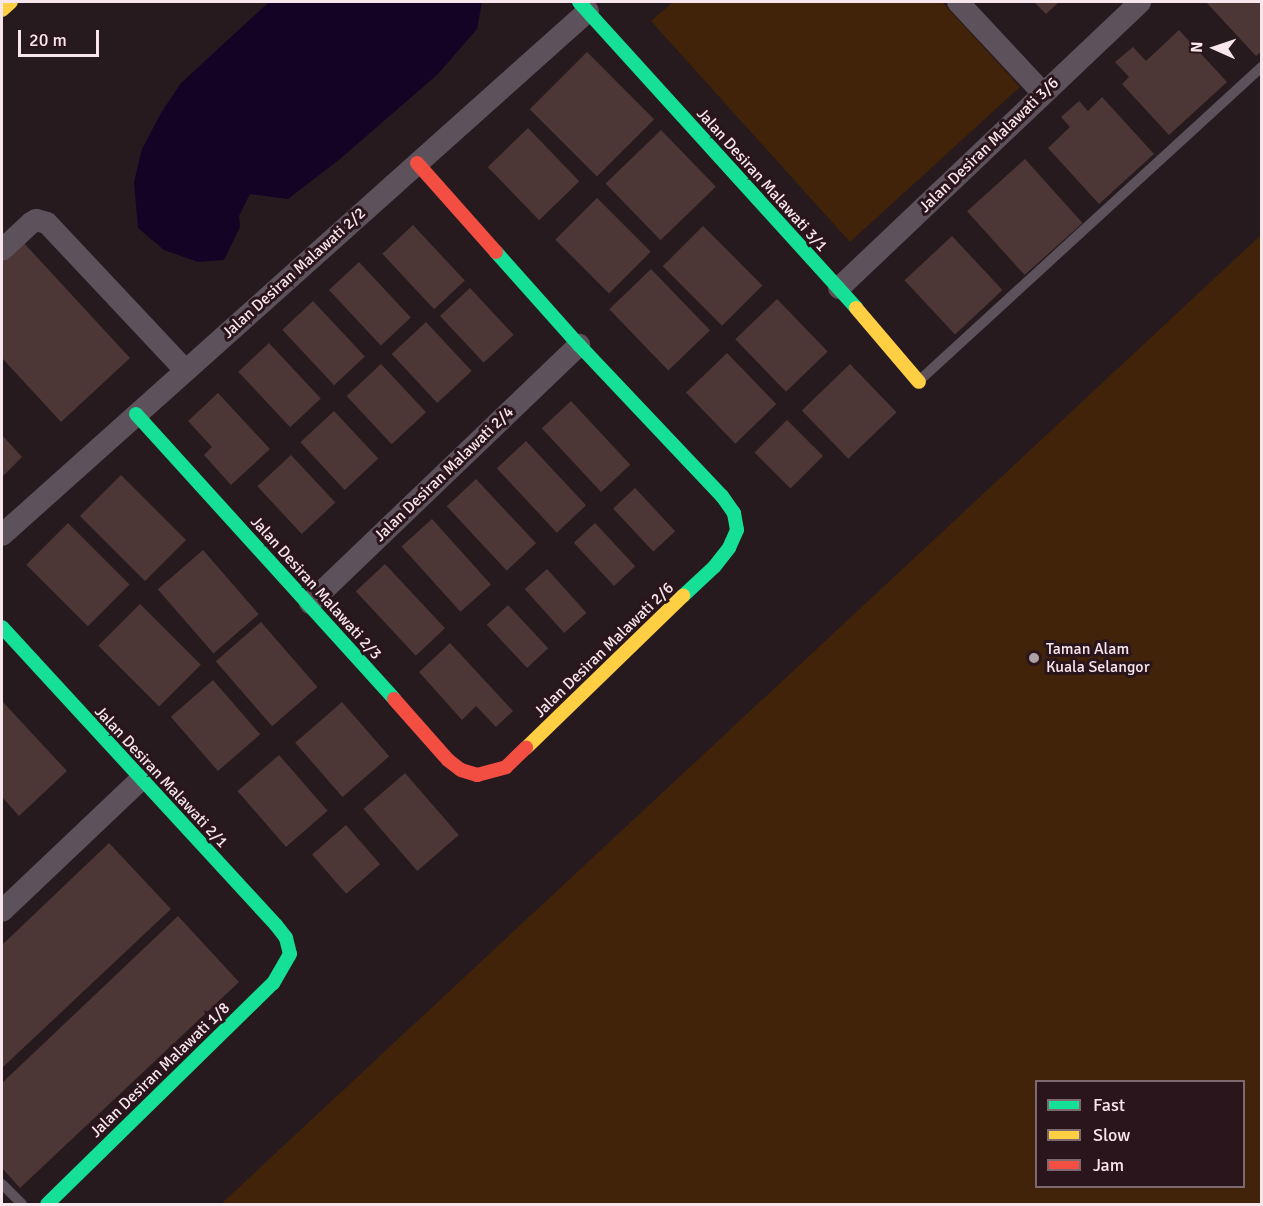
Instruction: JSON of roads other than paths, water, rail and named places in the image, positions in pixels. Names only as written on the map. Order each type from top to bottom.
[{"type":"street","points":[[2,10],[11,2]]},
{"type":"street","points":[[958,2],[1043,93]]},
{"type":"street","name":"Jalan Desiran Malawati 3/6","points":[[839,288],[1140,2]]},
{"type":"street","name":"Jalan Desiran Malawati 2/2","points":[[2,535],[417,163],[583,6]]},
{"type":"street","name":"Jalan Desiran Malawati 3/1","points":[[583,6],[839,288],[919,382]]},
{"type":"street","points":[[417,163],[579,345]]},
{"type":"street","points":[[2,249],[36,220],[47,224],[185,370]]},
{"type":"street","name":"Jalan Desiran Malawati 2/6","points":[[477,775],[506,767],[714,567],[729,548],[737,530],[734,513],[722,496],[579,345]]},
{"type":"street","name":"Jalan Desiran Malawati 2/4","points":[[309,603],[579,345]]},
{"type":"street","name":"Jalan Desiran Malawati 2/3","points":[[136,414],[309,603],[448,760],[461,770],[477,775]]},
{"type":"street","name":"Jalan Desiran Malawati 2/1","points":[[2,627],[140,780],[276,925],[286,938],[290,954]]},
{"type":"street","points":[[2,911],[140,780]]},
{"type":"street","name":"Jalan Desiran Malawati 1/8","points":[[47,1204],[273,983],[290,954]]},
{"type":"lane","points":[[919,382],[1262,67]]},
{"type":"lane","points":[[2,1184],[22,1204]]},
{"type":"place","name":"Taman Alam Kuala Selangor","points":[[1034,658]]}]
